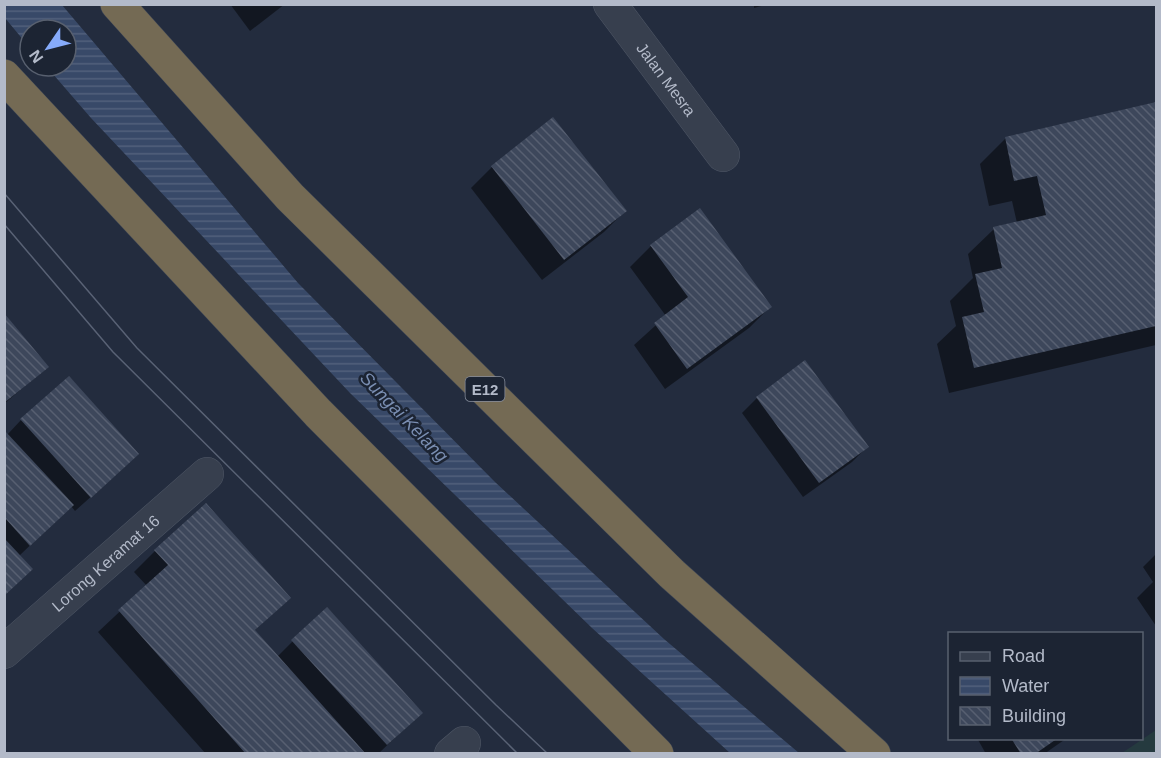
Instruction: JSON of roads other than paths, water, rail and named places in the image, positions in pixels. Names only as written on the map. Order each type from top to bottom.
[{"type":"highway","name":"E12","points":[[117,4],[307,214],[672,574],[874,753]]},
{"type":"highway","points":[[4,76],[318,413],[657,753]]},
{"type":"street","name":"Jalan Mesra","points":[[610,4],[723,155]]},
{"type":"street","name":"Lorong Keramat 16","points":[[4,652],[207,474]]},
{"type":"water","points":[[4,5],[62,5],[73,18],[18,18],[18,34],[5,18]]},
{"type":"water","name":"Sungai Kelang","points":[[78,24],[298,283],[495,482],[664,639],[799,753],[730,753],[592,628],[350,393],[91,118],[56,78],[78,78]]},
{"type":"tram line","points":[[4,193],[137,348],[548,754]]},
{"type":"tram line","points":[[4,224],[113,352],[518,754]]}]
